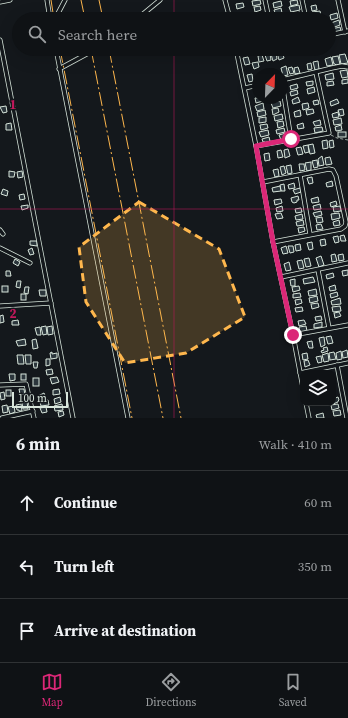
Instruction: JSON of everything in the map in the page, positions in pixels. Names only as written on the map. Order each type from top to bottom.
[{"type":"street","points":[[0,2],[10,0]]},
{"type":"street","points":[[46,0],[49,12]]},
{"type":"street","points":[[59,12],[65,0]]},
{"type":"street","points":[[145,12],[160,0]]},
{"type":"street","points":[[225,0],[228,12]]},
{"type":"street","points":[[266,0],[268,12]]},
{"type":"street","points":[[302,0],[305,12]]},
{"type":"street","points":[[336,33],[347,31],[338,0]]},
{"type":"street","points":[[0,40],[74,418]]},
{"type":"street","points":[[57,56],[128,418]]},
{"type":"street","points":[[59,69],[83,56]]},
{"type":"street","points":[[238,56],[263,182],[273,242],[300,372]]},
{"type":"street","points":[[288,79],[342,66],[348,67]]},
{"type":"street","points":[[256,146],[329,133],[316,73]]},
{"type":"street","points":[[245,88],[252,86]]},
{"type":"street","points":[[285,104],[291,139]]},
{"type":"street","points":[[263,182],[329,169],[333,170],[336,176],[346,222],[345,226],[340,229],[273,242]]},
{"type":"street","points":[[300,175],[310,234]]},
{"type":"street","points":[[0,230],[3,234]]},
{"type":"street","points":[[0,248],[30,263]]},
{"type":"street","points":[[281,277],[348,263]]},
{"type":"street","points":[[318,270],[329,328]]},
{"type":"street","points":[[0,306],[51,303]]},
{"type":"street","points":[[293,335],[348,325]]},
{"type":"street","points":[[311,370],[348,363]]},
{"type":"street","points":[[337,365],[347,418]]},
{"type":"street","points":[[0,385],[26,384],[34,418]]},
{"type":"street","points":[[307,406],[309,418]]},
{"type":"street","points":[[2,418],[33,411]]},
{"type":"path","points":[[329,133],[337,138],[348,140]]},
{"type":"highlighted area","points":[[139,202],[219,249],[245,317],[186,353],[125,363],[86,302],[79,247]]},
{"type":"building","points":[[260,0],[261,4],[253,6],[252,1]]},
{"type":"building","points":[[297,0],[298,4],[291,6],[290,1]]},
{"type":"building","points":[[281,1],[282,6],[274,8],[273,3]]},
{"type":"building","points":[[243,3],[244,7],[237,9],[236,4]]},
{"type":"building","points":[[299,5],[300,10],[291,12],[289,7]]},
{"type":"building","points":[[316,5],[317,10],[312,11],[311,6]]},
{"type":"building","points":[[260,6],[261,10],[255,12],[254,7]]},
{"type":"building","points":[[281,8],[282,12],[275,12],[274,10]]},
{"type":"building","points":[[339,20],[340,25],[336,26],[336,21]]},
{"type":"building","points":[[340,27],[341,31],[336,32],[336,28]]},
{"type":"building","points":[[345,54],[348,63],[341,64],[339,55]]},
{"type":"building","points":[[258,56],[262,56],[264,61],[259,62]]},
{"type":"building","points":[[265,56],[270,56],[271,60],[267,61]]},
{"type":"building","points":[[272,56],[276,56],[277,59],[273,61]]},
{"type":"building","points":[[278,56],[283,56],[284,58],[279,60]]},
{"type":"building","points":[[338,56],[340,64],[336,65],[334,64],[332,57]]},
{"type":"building","points":[[248,57],[250,64],[245,65],[243,58]]},
{"type":"building","points":[[331,57],[333,65],[327,66],[325,59]]},
{"type":"building","points":[[318,61],[319,69],[315,70],[313,62]]},
{"type":"building","points":[[258,62],[259,67],[254,68],[252,63]]},
{"type":"building","points":[[311,63],[312,69],[308,70],[307,64]]},
{"type":"building","points":[[292,67],[294,73],[290,74],[288,68]]},
{"type":"building","points":[[298,67],[300,73],[295,74],[294,68]]},
{"type":"building","points":[[347,70],[348,77],[342,78],[340,71]]},
{"type":"building","points":[[333,73],[334,79],[326,80],[325,75]]},
{"type":"building","points":[[252,74],[252,81],[249,82],[247,75]]},
{"type":"building","points":[[348,79],[348,83],[342,84],[342,80]]},
{"type":"building","points":[[313,81],[313,85],[307,86],[306,82]]},
{"type":"building","points":[[333,81],[334,85],[327,86],[327,82]]},
{"type":"building","points":[[297,84],[298,88],[291,90],[290,86]]},
{"type":"building","points":[[314,87],[315,92],[308,94],[307,89]]},
{"type":"building","points":[[297,90],[298,94],[291,96],[290,92]]},
{"type":"building","points":[[298,97],[300,102],[293,104],[292,100]]},
{"type":"building","points":[[337,99],[339,103],[331,106],[330,102]]},
{"type":"building","points":[[318,100],[319,104],[314,105],[313,101]]},
{"type":"building","points":[[308,103],[309,108],[303,110],[302,104]]},
{"type":"building","points":[[263,104],[264,109],[257,111],[255,106]]},
{"type":"building","points":[[271,104],[281,104],[281,106],[273,108]]},
{"type":"building","points":[[6,106],[7,112],[3,113],[0,107]]},
{"type":"building","points":[[278,108],[279,112],[273,115],[272,109]]},
{"type":"building","points":[[313,109],[314,113],[307,115],[306,110]]},
{"type":"building","points":[[343,109],[344,115],[340,116],[338,110]]},
{"type":"building","points":[[265,110],[266,115],[258,117],[257,112]]},
{"type":"building","points":[[300,110],[301,116],[295,117],[294,112]]},
{"type":"building","points":[[338,112],[339,117],[333,118],[332,114]]},
{"type":"building","points":[[282,114],[283,119],[275,121],[274,116]]},
{"type":"building","points":[[266,117],[266,122],[259,123],[259,118]]},
{"type":"building","points":[[341,118],[342,124],[334,125],[333,120]]},
{"type":"building","points":[[320,120],[321,125],[315,126],[313,122]]},
{"type":"building","points":[[283,121],[284,126],[278,128],[277,122]]},
{"type":"building","points":[[11,123],[12,130],[6,130],[6,124]]},
{"type":"building","points":[[303,123],[304,128],[298,129],[297,125]]},
{"type":"building","points":[[267,124],[268,128],[261,130],[260,125]]},
{"type":"building","points":[[341,125],[342,130],[336,131],[335,127]]},
{"type":"building","points":[[322,127],[323,131],[315,133],[314,128]]},
{"type":"building","points":[[284,128],[285,132],[277,134],[276,130]]},
{"type":"building","points":[[268,130],[269,135],[261,137],[259,132]]},
{"type":"building","points":[[338,132],[346,132],[346,137],[338,137]]},
{"type":"building","points":[[286,133],[287,138],[281,140],[279,135]]},
{"type":"building","points":[[269,137],[270,141],[265,143],[263,142],[262,139]]},
{"type":"building","points":[[327,140],[328,148],[323,149],[322,141]]},
{"type":"building","points":[[333,140],[334,147],[330,148],[329,141]]},
{"type":"building","points":[[313,144],[315,153],[310,154],[308,145]]},
{"type":"building","points":[[308,145],[309,152],[305,153],[303,146]]},
{"type":"building","points":[[301,147],[303,154],[298,155],[296,148]]},
{"type":"building","points":[[288,149],[290,156],[285,158],[284,150]]},
{"type":"building","points":[[281,150],[283,157],[278,158],[277,151]]},
{"type":"building","points":[[269,153],[270,160],[265,161],[264,154]]},
{"type":"building","points":[[322,156],[324,165],[319,166],[318,159]]},
{"type":"building","points":[[330,157],[332,164],[326,165],[325,158]]},
{"type":"building","points":[[317,160],[318,167],[314,168],[312,161]]},
{"type":"building","points":[[311,162],[311,170],[307,171],[305,163]]},
{"type":"building","points":[[299,164],[304,164],[305,170],[300,171]]},
{"type":"building","points":[[291,165],[292,173],[288,174],[286,166]]},
{"type":"building","points":[[284,166],[286,173],[282,175],[280,167]]},
{"type":"building","points":[[278,169],[279,176],[275,177],[273,170]]},
{"type":"building","points":[[9,171],[15,172],[14,177],[9,177]]},
{"type":"building","points":[[22,171],[23,177],[18,178],[17,172]]},
{"type":"building","points":[[312,177],[313,183],[309,184],[307,178]]},
{"type":"building","points":[[332,181],[333,186],[327,187],[326,183]]},
{"type":"building","points":[[294,183],[295,188],[289,189],[288,185]]},
{"type":"building","points":[[284,184],[285,191],[281,191],[280,185]]},
{"type":"building","points":[[280,186],[281,191],[273,192],[272,188]]},
{"type":"building","points":[[300,188],[301,192],[295,194],[293,190]]},
{"type":"building","points":[[3,189],[8,191],[7,196],[1,194]]},
{"type":"building","points":[[24,194],[25,199],[20,200],[19,195]]},
{"type":"building","points":[[298,196],[299,200],[297,200],[297,202],[292,202],[291,198]]},
{"type":"building","points":[[318,197],[319,202],[312,203],[311,199]]},
{"type":"building","points":[[281,199],[282,203],[275,205],[274,200]]},
{"type":"building","points":[[336,201],[337,205],[331,207],[330,203]]},
{"type":"building","points":[[320,204],[321,209],[314,210],[313,206]]},
{"type":"building","points":[[28,205],[28,208],[22,210],[21,206]]},
{"type":"building","points":[[282,206],[283,211],[277,212],[276,208]]},
{"type":"building","points":[[340,206],[341,211],[334,212],[333,207]]},
{"type":"building","points":[[301,208],[302,212],[296,213],[295,209]]},
{"type":"building","points":[[321,211],[322,215],[315,217],[313,213]]},
{"type":"building","points":[[281,213],[283,218],[277,219],[275,214]]},
{"type":"building","points":[[339,213],[340,218],[332,220],[331,214]]},
{"type":"building","points":[[302,214],[303,219],[296,220],[295,216]]},
{"type":"building","points":[[322,217],[323,222],[317,223],[316,218]]},
{"type":"building","points":[[303,220],[304,225],[297,226],[296,222]]},
{"type":"building","points":[[339,220],[340,225],[334,226],[333,222]]},
{"type":"building","points":[[321,224],[323,229],[317,230],[316,225]]},
{"type":"building","points":[[304,227],[305,231],[299,233],[298,228]]},
{"type":"building","points":[[344,235],[346,241],[341,241],[340,236]]},
{"type":"building","points":[[338,236],[339,242],[335,243],[333,237]]},
{"type":"building","points":[[325,239],[326,245],[321,246],[320,240]]},
{"type":"building","points":[[30,241],[37,241],[37,246],[30,245]]},
{"type":"building","points":[[312,242],[313,249],[309,250],[307,243]]},
{"type":"building","points":[[300,244],[301,250],[296,251],[295,245]]},
{"type":"building","points":[[286,246],[288,253],[283,254],[281,248]]},
{"type":"building","points":[[288,246],[293,246],[294,252],[290,253]]},
{"type":"building","points":[[32,248],[34,254],[30,255],[28,250]]},
{"type":"building","points":[[335,254],[337,261],[332,262],[331,255]]},
{"type":"building","points":[[343,254],[344,260],[339,261],[338,255]]},
{"type":"building","points":[[321,256],[324,265],[319,267],[316,258]]},
{"type":"building","points":[[309,258],[311,266],[306,267],[304,259]]},
{"type":"building","points":[[15,259],[20,262],[18,266],[13,263]]},
{"type":"building","points":[[302,260],[304,268],[299,269],[297,261]]},
{"type":"building","points":[[289,262],[291,270],[286,271],[284,264]]},
{"type":"building","points":[[348,270],[348,275],[343,276],[342,271]]},
{"type":"building","points":[[6,271],[10,271],[11,276],[6,276]]},
{"type":"building","points":[[333,273],[334,277],[327,279],[326,275]]},
{"type":"building","points":[[313,277],[315,282],[304,284],[303,279]]},
{"type":"building","points":[[295,279],[295,286],[291,286],[290,280]]},
{"type":"building","points":[[17,281],[21,281],[20,288],[16,287]]},
{"type":"building","points":[[335,285],[336,290],[330,291],[329,287]]},
{"type":"building","points":[[2,286],[8,286],[8,292],[2,292]]},
{"type":"building","points":[[299,286],[300,290],[293,292],[292,287]]},
{"type":"building","points":[[25,287],[29,287],[28,294],[24,293]]},
{"type":"building","points":[[316,289],[317,295],[309,296],[308,291]]},
{"type":"building","points":[[39,290],[46,290],[46,296],[40,296]]},
{"type":"building","points":[[337,292],[338,296],[331,298],[330,294]]},
{"type":"building","points":[[300,293],[301,297],[293,298],[293,294]]},
{"type":"building","points":[[21,294],[26,294],[26,300],[21,300]]},
{"type":"building","points":[[317,296],[318,301],[310,303],[309,298]]},
{"type":"building","points":[[340,298],[341,304],[332,305],[331,301]]},
{"type":"building","points":[[301,299],[302,303],[296,305],[295,300]]},
{"type":"building","points":[[318,303],[319,307],[312,309],[311,304]]},
{"type":"building","points":[[340,306],[341,311],[333,312],[332,307]]},
{"type":"building","points":[[302,307],[303,311],[296,312],[295,308]]},
{"type":"building","points":[[339,312],[341,316],[335,318],[334,313]]},
{"type":"building","points":[[3,315],[4,322],[0,323],[0,316]]},
{"type":"building","points":[[321,316],[322,320],[316,321],[315,317]]},
{"type":"building","points":[[18,320],[19,325],[12,325],[12,321]]},
{"type":"building","points":[[304,320],[306,324],[299,326],[298,321]]},
{"type":"building","points":[[322,322],[322,327],[314,328],[314,324]]},
{"type":"building","points":[[46,326],[47,334],[43,335],[41,327]]},
{"type":"building","points":[[52,326],[53,334],[48,335],[47,327]]},
{"type":"building","points":[[306,326],[307,331],[300,332],[299,327]]},
{"type":"building","points":[[40,327],[41,335],[37,335],[35,328]]},
{"type":"building","points":[[331,336],[333,343],[328,344],[326,337]]},
{"type":"building","points":[[324,337],[325,345],[321,347],[319,338]]},
{"type":"building","points":[[25,339],[26,345],[18,346],[16,341]]},
{"type":"building","points":[[36,339],[38,348],[33,349],[32,340]]},
{"type":"building","points":[[312,341],[313,348],[309,348],[307,342]]},
{"type":"building","points":[[327,347],[328,351],[322,353],[321,351],[324,350],[323,348]]},
{"type":"building","points":[[347,350],[348,357],[343,358],[342,352]]},
{"type":"building","points":[[341,351],[342,359],[337,360],[336,353]]},
{"type":"building","points":[[52,352],[52,354],[57,353],[57,358],[51,359],[50,353]]},
{"type":"building","points":[[334,352],[336,359],[330,360],[329,353]]},
{"type":"building","points":[[307,353],[308,359],[303,360],[302,354]]},
{"type":"building","points":[[328,353],[329,361],[324,362],[322,355]]},
{"type":"building","points":[[17,355],[23,355],[24,364],[18,364]]},
{"type":"building","points":[[25,355],[31,355],[31,364],[26,364]]},
{"type":"building","points":[[321,356],[322,362],[318,363],[316,357]]},
{"type":"building","points":[[46,359],[50,359],[50,365],[46,366]]},
{"type":"building","points":[[308,360],[310,365],[305,367],[304,361]]},
{"type":"building","points":[[33,362],[38,362],[37,368],[34,368]]},
{"type":"building","points":[[52,369],[53,374],[47,375],[46,370]]},
{"type":"building","points":[[9,374],[15,374],[15,380],[10,381]]},
{"type":"building","points":[[21,374],[26,374],[26,380],[21,380]]},
{"type":"building","points":[[57,377],[59,382],[52,384],[50,378]]},
{"type":"building","points":[[33,378],[39,378],[39,386],[33,386]]},
{"type":"building","points":[[19,389],[24,389],[25,395],[20,394]]},
{"type":"building","points":[[59,389],[60,394],[53,395],[53,390]]},
{"type":"building","points":[[6,390],[11,390],[11,396],[6,396]]},
{"type":"building","points":[[4,392],[5,399],[1,400],[0,393]]},
{"type":"building","points":[[44,393],[46,398],[40,400],[38,396]]},
{"type":"building","points":[[60,397],[61,402],[55,404],[54,399]]},
{"type":"building","points":[[338,397],[339,400],[336,403],[336,398]]},
{"type":"building","points":[[48,400],[49,405],[41,406],[40,402]]},
{"type":"building","points":[[27,402],[28,409],[23,409],[22,403]]},
{"type":"building","points":[[21,404],[22,411],[19,411],[17,410],[16,405]]},
{"type":"building","points":[[62,404],[63,410],[55,411],[54,406]]},
{"type":"building","points":[[336,404],[338,404],[339,408],[332,410],[331,406],[336,406]]},
{"type":"building","points":[[7,405],[8,412],[3,413],[2,406]]},
{"type":"building","points":[[14,406],[15,412],[10,414],[8,407]]},
{"type":"building","points":[[46,407],[47,412],[42,413],[40,408]]},
{"type":"building","points":[[340,410],[341,415],[334,416],[333,411]]},
{"type":"building","points":[[63,411],[64,415],[59,417],[58,412]]},
{"type":"building","points":[[323,413],[324,418],[317,418],[316,415]]},
{"type":"power","points":[[51,0],[53,12]]},
{"type":"power","points":[[81,0],[84,12]]},
{"type":"power","points":[[99,0],[102,12]]},
{"type":"power","points":[[61,56],[132,418]]},
{"type":"power","points":[[92,56],[163,418]]},
{"type":"power","points":[[110,56],[181,418]]},
{"type":"route","points":[[291,139],[256,146],[273,242],[293,335]]}]
